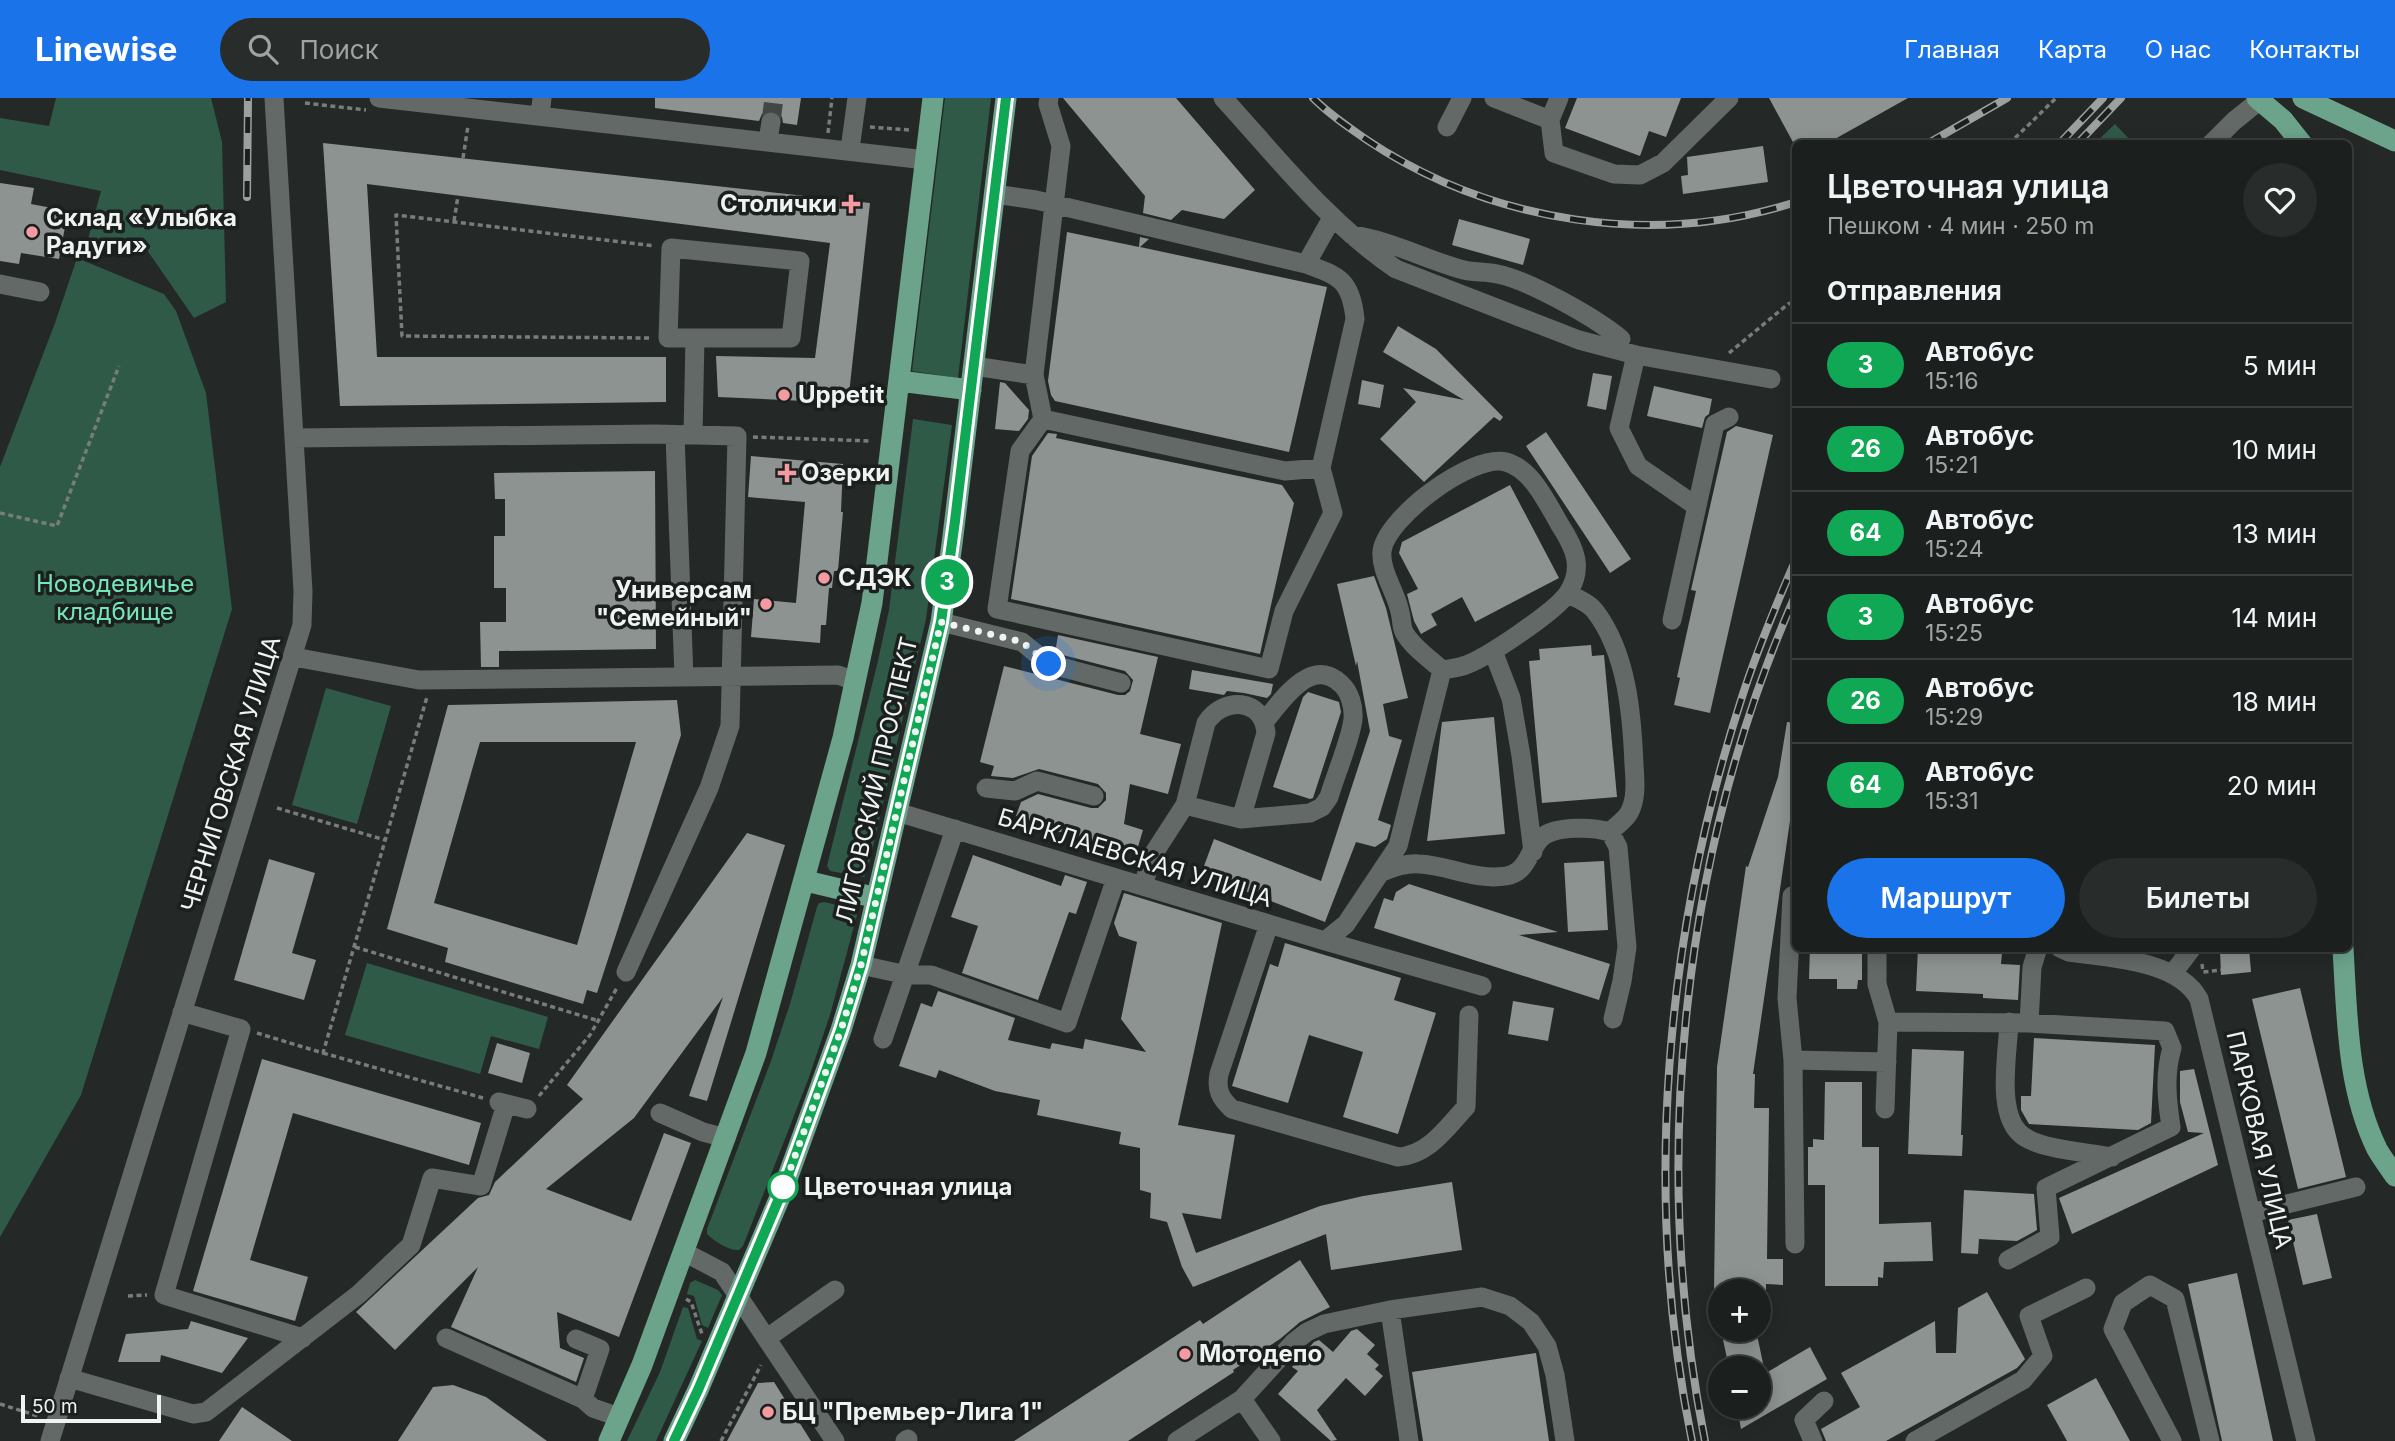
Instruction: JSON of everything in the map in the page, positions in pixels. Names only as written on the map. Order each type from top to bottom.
[{"type":"main road","name":"ЛИГОВСКИЙ ПРОСПЕКТ","points":[[609,1441],[642,1365],[757,1053],[843,738],[872,603],[933,98]]},
{"type":"main road","name":"ЛИГОВСКИЙ ПРОСПЕКТ","points":[[674,1441],[739,1296],[819,1094],[861,965],[941,622],[1006,98]]},
{"type":"main road","points":[[2303,98],[2395,141]]},
{"type":"main road","points":[[2252,99],[2283,120],[2299,140]]},
{"type":"main road","points":[[899,381],[971,390]]},
{"type":"main road","points":[[806,881],[877,898]]},
{"type":"main road","points":[[2343,952],[2348,1033],[2357,1093],[2377,1149],[2395,1176]]},
{"type":"street","name":"ЧЕРНИГОВСКАЯ УЛИЦА","points":[[53,1432],[302,625],[303,591],[274,98]]},
{"type":"street","points":[[379,98],[541,107],[770,131],[850,149],[926,160]]},
{"type":"street","points":[[850,149],[857,98]]},
{"type":"street","points":[[995,194],[1036,200],[1054,206],[1306,264],[1334,274],[1346,284],[1353,301],[1355,319],[1321,467],[1334,513],[1284,611],[1269,668],[997,609],[1020,451],[1043,419],[1034,375],[1054,206],[1060,146],[1048,104],[1049,98]]},
{"type":"street","points":[[1223,98],[1332,218],[1369,251],[1396,269],[1579,340],[1636,355],[1771,379]]},
{"type":"street","points":[[1447,127],[1462,98]]},
{"type":"street","points":[[1494,98],[1550,120]]},
{"type":"street","points":[[1559,98],[1550,120],[1553,153],[1614,174],[1640,175],[1663,163],[1729,98]]},
{"type":"street","points":[[2215,140],[2252,99]]},
{"type":"street","points":[[1306,264],[1332,218]]},
{"type":"street","points":[[1351,234],[1380,239],[1462,270],[1499,274],[1569,306],[1607,327],[1621,339]]},
{"type":"street","points":[[671,248],[800,261],[792,338],[695,338],[668,338],[671,248]]},
{"type":"street","points":[[0,284],[40,292]]},
{"type":"street","points":[[684,677],[684,435],[695,338]]},
{"type":"street","points":[[1636,355],[1619,428],[1638,466],[1696,506]]},
{"type":"street","points":[[974,366],[1034,375]]},
{"type":"street","points":[[1672,620],[1716,424],[1729,417]]},
{"type":"street","points":[[1043,419],[1285,471],[1321,467]]},
{"type":"street","points":[[294,438],[737,436],[730,726],[709,788],[626,972]]},
{"type":"street","points":[[1505,461],[1525,472],[1573,545],[1578,562],[1575,579],[1556,607],[1465,666],[1442,670],[1403,631],[1400,611],[1382,557],[1383,547],[1396,526],[1422,499],[1456,473],[1484,463],[1505,461]]},
{"type":"street","points":[[1567,594],[1593,608],[1609,635],[1630,709],[1635,786],[1628,814],[1610,832]]},
{"type":"street","points":[[941,622],[1022,642],[1049,664],[1121,683]]},
{"type":"street","points":[[1493,650],[1511,698],[1533,852]]},
{"type":"street","points":[[294,657],[419,680],[838,676],[855,681]]},
{"type":"street","points":[[1325,941],[1346,924],[1398,846],[1442,670]]},
{"type":"street","points":[[1185,804],[1241,819],[1310,813],[1322,807],[1329,797],[1353,720],[1352,703],[1343,686],[1331,676],[1315,674],[1298,682],[1265,720]]},
{"type":"street","points":[[1143,886],[1152,856],[1185,804],[1206,723],[1213,711],[1223,706],[1235,705],[1254,709],[1265,720],[1266,733],[1241,819]]},
{"type":"street","points":[[986,788],[1015,791],[1037,781],[1094,796]]},
{"type":"street","name":"БАРКЛАЕВСКАЯ УЛИЦА","points":[[897,812],[1482,986]]},
{"type":"street","points":[[1382,872],[1398,866],[1419,864],[1480,876],[1506,876],[1522,869],[1541,838],[1553,832],[1597,828],[1610,832],[1618,847],[1627,947],[1613,1019]]},
{"type":"street","points":[[883,1040],[955,829]]},
{"type":"street","points":[[861,965],[906,975],[932,975],[1067,1023],[1116,878]]},
{"type":"street","points":[[1792,896],[1787,998],[1793,1060],[1794,1244]]},
{"type":"street","points":[[1269,924],[1219,1074],[1217,1087],[1222,1100],[1232,1109],[1398,1157],[1413,1156],[1428,1147],[1466,1107],[1469,1015]]},
{"type":"street","points":[[1877,952],[1877,984],[1888,1022],[1885,1109]]},
{"type":"street","points":[[2037,952],[2019,1023],[2005,1098],[2010,1121],[2022,1135],[2040,1143],[2112,1157]]},
{"type":"street","points":[[2069,952],[2154,967],[2173,973],[2197,954]]},
{"type":"street","name":"ПАРКОВАЯ УЛИЦА","points":[[2173,973],[2194,989],[2203,1012],[2305,1441]]},
{"type":"street","points":[[182,1012],[242,1029],[164,1295],[303,1338]]},
{"type":"street","points":[[1888,1022],[2019,1023],[2165,1031],[2172,1048],[2167,1066],[2167,1099],[2171,1127],[2046,1188],[2050,1237],[2008,1260]]},
{"type":"street","points":[[1793,1060],[1887,1062]]},
{"type":"street","points":[[69,1378],[193,1414],[206,1412],[359,1294],[411,1245],[432,1178],[481,1186],[502,1103],[527,1109]]},
{"type":"street","points":[[660,1113],[704,1132],[726,1138]]},
{"type":"street","points":[[2251,1213],[2356,1187]]},
{"type":"street","points":[[684,1252],[722,1272],[835,1441]]},
{"type":"street","points":[[2172,1441],[2113,1329],[2123,1303],[2150,1285],[2175,1299],[2210,1441]]},
{"type":"street","points":[[1914,1441],[2023,1380],[2043,1356],[2029,1316],[2086,1288]]},
{"type":"street","points":[[767,1338],[835,1290]]},
{"type":"street","points":[[1177,1441],[1242,1399],[1294,1342],[1307,1332],[1324,1324],[1390,1310],[1482,1297],[1510,1306],[1531,1322],[1547,1346],[1555,1375],[1565,1441]]},
{"type":"street","points":[[1390,1310],[1409,1441]]},
{"type":"street","points":[[446,1338],[583,1399],[593,1408],[619,1417]]},
{"type":"street","points":[[576,1339],[600,1349],[583,1399]]},
{"type":"street","points":[[1242,1399],[1271,1441]]},
{"type":"street","points":[[1813,1441],[1804,1420],[1824,1401]]},
{"type":"path","points":[[827,138],[832,98]]},
{"type":"path","points":[[2014,140],[2056,98]]},
{"type":"path","points":[[463,158],[468,121]]},
{"type":"path","points":[[853,126],[910,130]]},
{"type":"path","points":[[454,221],[458,196]]},
{"type":"path","points":[[668,338],[402,335],[396,215],[671,248]]},
{"type":"path","points":[[1711,368],[1792,302]]},
{"type":"path","points":[[0,513],[57,526],[119,366]]},
{"type":"path","points":[[737,436],[873,441]]},
{"type":"path","points":[[324,1053],[432,680]]},
{"type":"path","points":[[277,808],[386,840]]},
{"type":"path","points":[[355,947],[599,1021]]},
{"type":"path","points":[[2197,954],[2203,972],[2221,970]]},
{"type":"path","points":[[527,1109],[590,1035],[626,972]]},
{"type":"path","points":[[242,1029],[502,1103]]},
{"type":"path","points":[[686,1299],[691,1302],[700,1331],[705,1336]]},
{"type":"path","points":[[721,1441],[764,1361]]},
{"type":"path","points":[[0,1404],[53,1432]]},
{"type":"green space","points":[[56,98],[211,98],[222,142],[226,302],[194,318],[147,250],[87,243],[101,191],[0,170],[0,118],[49,126]]},
{"type":"green space","points":[[945,98],[991,98],[958,378],[912,371]]},
{"type":"green space","points":[[2115,124],[2130,140],[2098,140]]},
{"type":"green space","name":"Новодевичье кладбище","points":[[77,258],[164,294],[176,311],[206,393],[232,609],[81,1095],[0,1237],[0,467]]},
{"type":"green space","points":[[913,419],[952,425],[926,619],[864,877],[830,871],[827,866],[889,610]]},
{"type":"green space","points":[[326,688],[391,706],[357,824],[292,805]]},
{"type":"green space","points":[[824,902],[853,909],[857,915],[830,1015],[808,1080],[743,1246],[739,1250],[731,1249],[710,1237],[707,1229],[771,1061],[817,907]]},
{"type":"green space","points":[[367,963],[548,1017],[539,1049],[491,1036],[480,1074],[345,1035]]},
{"type":"green space","points":[[695,1280],[718,1290],[722,1295],[708,1328],[702,1325],[694,1296],[687,1294],[690,1283]]},
{"type":"green space","points":[[683,1307],[688,1308],[697,1339],[702,1341],[656,1441],[627,1441],[660,1372]]},
{"type":"building","points":[[655,98],[801,98],[797,125],[783,123],[782,117],[774,110],[762,114],[759,121],[655,108]]},
{"type":"building","points":[[1063,98],[1176,98],[1255,190],[1224,219],[1182,210],[1171,220],[1143,213],[1145,196]]},
{"type":"building","points":[[1577,98],[1681,98],[1666,137],[1649,131],[1640,156],[1565,128]]},
{"type":"building","points":[[1769,98],[1908,98],[1833,140],[1792,140]]},
{"type":"building","points":[[323,143],[870,203],[848,403],[718,397],[716,356],[815,358],[830,243],[367,184],[377,357],[666,357],[666,402],[340,406]]},
{"type":"building","points":[[1763,146],[1768,182],[1683,194],[1681,176],[1688,175],[1687,157]]},
{"type":"building","name":"Склад «Улыбка Радуги»","points":[[0,183],[34,188],[31,204],[68,211],[59,259],[21,253],[19,264],[0,261]]},
{"type":"building","points":[[1459,219],[1530,239],[1523,265],[1452,245]]},
{"type":"building","points":[[1067,232],[1139,247],[1140,237],[1149,239],[1140,247],[1327,287],[1289,452],[1055,401],[1048,381]]},
{"type":"building","points":[[1398,326],[1436,349],[1503,417],[1500,421],[1494,417],[1424,482],[1380,439],[1416,402],[1403,388],[1464,400],[1383,352]]},
{"type":"building","points":[[1593,373],[1612,376],[1606,410],[1587,406]]},
{"type":"building","points":[[1362,380],[1384,385],[1380,408],[1358,404]]},
{"type":"building","points":[[1000,382],[1005,383],[1029,410],[1028,419],[1019,431],[995,429]]},
{"type":"building","points":[[1654,386],[1712,399],[1702,428],[1647,416]]},
{"type":"building","points":[[1736,426],[1773,435],[1710,713],[1674,705],[1680,678],[1677,677],[1696,591],[1691,590],[1727,432]]},
{"type":"building","points":[[1546,432],[1631,559],[1610,573],[1526,446]]},
{"type":"building","points":[[1048,433],[1057,434],[1056,438],[1282,485],[1294,503],[1260,654],[1011,599],[1032,456]]},
{"type":"building","points":[[751,456],[843,464],[843,512],[838,571],[834,571],[832,588],[829,588],[826,625],[821,625],[820,643],[751,637],[754,599],[796,603],[805,502],[748,497]]},
{"type":"building","points":[[655,471],[656,649],[499,651],[499,667],[481,667],[480,622],[506,622],[506,588],[494,588],[494,536],[505,536],[505,499],[495,499],[494,473]]},
{"type":"building","points":[[1510,485],[1559,578],[1475,622],[1462,597],[1431,614],[1437,625],[1421,634],[1414,621],[1407,594],[1418,589],[1399,553],[1402,542]]},
{"type":"building","points":[[1374,576],[1386,608],[1408,698],[1383,704],[1389,736],[1402,740],[1378,820],[1391,825],[1387,839],[1375,847],[1356,842],[1325,922],[1201,874],[1214,839],[1321,881],[1370,731],[1357,661],[1356,666],[1337,584]]},
{"type":"building","points":[[1058,635],[1158,657],[1140,734],[1181,744],[1168,794],[1130,784],[1124,824],[1143,830],[1137,850],[1118,844],[1115,852],[1016,816],[1021,802],[1038,794],[1098,808],[1106,800],[1106,793],[1098,784],[1039,769],[1013,778],[991,776],[994,766],[980,762],[1004,666],[1118,695],[1125,695],[1130,691],[1133,680],[1125,671],[1055,653]]},
{"type":"building","points":[[1591,645],[1592,656],[1604,655],[1617,797],[1542,803],[1529,661],[1540,660],[1539,649]]},
{"type":"building","points":[[1192,670],[1273,684],[1271,694],[1267,698],[1227,691],[1224,695],[1189,689]]},
{"type":"building","points":[[1308,692],[1339,702],[1341,712],[1313,798],[1310,799],[1273,787],[1303,697]]},
{"type":"building","points":[[677,700],[681,735],[597,993],[587,990],[583,1004],[445,962],[448,948],[387,929],[448,705]],"holes":[[[480,742],[636,742],[577,945],[434,903]]]},
{"type":"building","points":[[1494,717],[1505,834],[1427,841],[1442,722]]},
{"type":"building","points":[[1787,722],[1792,723],[1792,807],[1753,1074],[1754,1108],[1769,1108],[1767,1259],[1783,1259],[1783,1285],[1771,1284],[1771,1279],[1714,1279],[1717,1067],[1746,866],[1748,867],[1778,777]]},
{"type":"building","points":[[747,833],[785,845],[707,1101],[689,1096],[723,997],[634,1118],[546,1189],[631,1221],[664,1133],[691,1143],[619,1337],[557,1312],[560,1348],[584,1358],[576,1382],[451,1327],[478,1267],[395,1350],[356,1312],[478,1198],[489,1195],[495,1182],[583,1099],[567,1085]]},
{"type":"building","points":[[973,855],[1061,886],[1065,875],[1087,882],[1076,914],[1069,912],[1038,1000],[962,973],[978,926],[951,917]]},
{"type":"building","points":[[269,859],[315,873],[292,953],[316,960],[304,1000],[234,980]]},
{"type":"building","points":[[1604,861],[1608,930],[1568,932],[1564,863]]},
{"type":"building","points":[[1409,884],[1558,932],[1519,935],[1610,964],[1599,1000],[1374,928],[1384,898],[1393,901],[1396,892]]},
{"type":"building","points":[[1124,893],[1222,923],[1178,1125],[1235,1135],[1221,1219],[1182,1213],[1196,1253],[1320,1206],[1363,1196],[1452,1182],[1462,1250],[1331,1270],[1326,1234],[1193,1287],[1182,1267],[1167,1222],[1150,1218],[1151,1193],[1140,1190],[1140,1148],[1119,1144],[1121,1132],[1037,1115],[1040,1100],[995,1091],[939,1070],[936,1078],[899,1066],[921,1003],[932,1007],[938,991],[1015,1018],[1008,1040],[1050,1049],[1052,1043],[1083,1049],[1085,1039],[1146,1052],[1121,1019],[1137,942],[1119,936],[1114,923]]},
{"type":"building","points":[[1285,943],[1401,978],[1394,1000],[1436,1013],[1398,1134],[1343,1117],[1363,1052],[1309,1035],[1288,1103],[1232,1086],[1270,964],[1278,967]]},
{"type":"building","points":[[1810,952],[1862,952],[1862,980],[1858,980],[1857,989],[1837,989],[1837,979],[1809,979]]},
{"type":"building","points":[[1918,952],[2002,953],[2001,964],[2020,965],[2018,1000],[1983,998],[1983,994],[1916,991]]},
{"type":"building","points":[[2220,952],[2249,952],[2251,972],[2221,975]]},
{"type":"building","points":[[2300,988],[2346,1177],[2298,1189],[2252,999]]},
{"type":"building","points":[[1513,1001],[1554,1008],[1548,1041],[1508,1034]]},
{"type":"building","points":[[2034,1038],[2155,1045],[2151,1123],[2138,1130],[2029,1124],[2021,1110],[2021,1096],[2031,1096]]},
{"type":"building","points":[[497,1043],[530,1053],[522,1083],[488,1073]]},
{"type":"building","points":[[1912,1049],[1964,1051],[1962,1156],[1908,1154]]},
{"type":"building","points":[[262,1059],[481,1123],[469,1165],[293,1113],[250,1260],[308,1277],[295,1321],[193,1291]]},
{"type":"building","points":[[2194,1069],[2218,1165],[2072,1234],[2059,1198],[2204,1133],[2188,1132],[2180,1102],[2180,1071]]},
{"type":"building","points":[[1825,1082],[1862,1082],[1862,1147],[1879,1147],[1879,1224],[1931,1222],[1933,1261],[1884,1262],[1883,1278],[1878,1277],[1878,1286],[1825,1286],[1825,1185],[1808,1185],[1808,1147],[1813,1147],[1813,1139],[1824,1140]]},
{"type":"building","points":[[1964,1190],[2034,1194],[2037,1230],[2017,1241],[1979,1239],[1978,1254],[1961,1253]]},
{"type":"building","points":[[2317,1214],[2332,1278],[2303,1285],[2288,1220]]},
{"type":"building","name":"Мотодепо","points":[[1300,1260],[1330,1307],[1300,1322],[1280,1339],[1233,1370],[1234,1372],[1128,1441],[1014,1441],[1200,1320],[1203,1324]]},
{"type":"building","points":[[2237,1273],[2273,1441],[2222,1441],[2188,1284]]},
{"type":"building","points":[[1987,1292],[2025,1359],[2017,1368],[1886,1441],[1826,1441],[1821,1429],[1860,1407],[1841,1373],[1935,1321],[1936,1353],[1956,1353],[1958,1308]]},
{"type":"building","points":[[191,1321],[248,1338],[222,1373],[161,1355],[160,1362],[118,1362],[126,1334],[188,1329]]},
{"type":"building","points":[[1357,1329],[1375,1345],[1367,1354],[1379,1365],[1375,1369],[1383,1376],[1365,1396],[1346,1378],[1317,1410],[1337,1440],[1331,1441],[1278,1394],[1298,1371],[1292,1367],[1314,1342],[1319,1340],[1333,1352],[1351,1331]]},
{"type":"building","points":[[1724,1342],[1759,1342],[1761,1356],[1726,1356]]},
{"type":"building","points":[[1810,1347],[1827,1379],[1771,1412],[1771,1370]]},
{"type":"building","points":[[1536,1353],[1549,1441],[1423,1441],[1412,1372]]},
{"type":"building","points":[[2096,1378],[2130,1441],[2067,1441],[2047,1405]]},
{"type":"building","name":"БЦ \"Премьер-Лига 1\"","points":[[774,1382],[811,1441],[727,1441],[758,1383]]},
{"type":"building","points":[[453,1385],[486,1397],[547,1441],[398,1441],[433,1387]]},
{"type":"building","points":[[242,1407],[292,1441],[219,1441]]},
{"type":"building","points":[[1739,1419],[1758,1419],[1741,1429]]},
{"type":"tunnel","points":[[771,122],[774,98]]},
{"type":"railway","points":[[247,197],[248,98]]},
{"type":"railway","points":[[1313,98],[1360,135],[1415,168],[1466,191],[1520,208],[1575,219],[1631,224],[1686,223],[1742,216],[1792,203]]},
{"type":"railway","points":[[1934,140],[2007,98]]},
{"type":"railway","points":[[2063,140],[2103,98]]},
{"type":"railway","points":[[2081,140],[2121,98]]},
{"type":"railway","points":[[1692,1441],[1677,1349],[1668,1255],[1666,1161],[1669,1066],[1679,972],[1695,878],[1716,787],[1748,679],[1792,569]]},
{"type":"railway","points":[[1705,1441],[1688,1336],[1680,1228],[1679,1120],[1687,1011],[1702,903],[1726,796],[1757,693],[1792,604]]},
{"type":"bus line","name":"3","points":[[674,1441],[783,1189],[819,1094],[861,965],[941,622],[1006,98]]},
{"type":"place","name":"Столички","points":[[851,204]]},
{"type":"place","name":"Склад «Улыбка Радуги»","points":[[32,232]]},
{"type":"place","name":"Uppetit","points":[[784,395]]},
{"type":"place","name":"Озерки","points":[[787,473]]},
{"type":"place","name":"СДЭК","points":[[824,578]]},
{"type":"place","name":"Универсам \"Семейный\"","points":[[766,604]]},
{"type":"place","name":"Цветочная улица","points":[[783,1187]]},
{"type":"place","name":"Мотодепо","points":[[1185,1354]]},
{"type":"place","name":"БЦ \"Премьер-Лига 1\"","points":[[768,1412]]},
{"type":"route","points":[[783,1187],[819,1094],[861,965],[941,622],[1022,642],[1049,664]]}]
